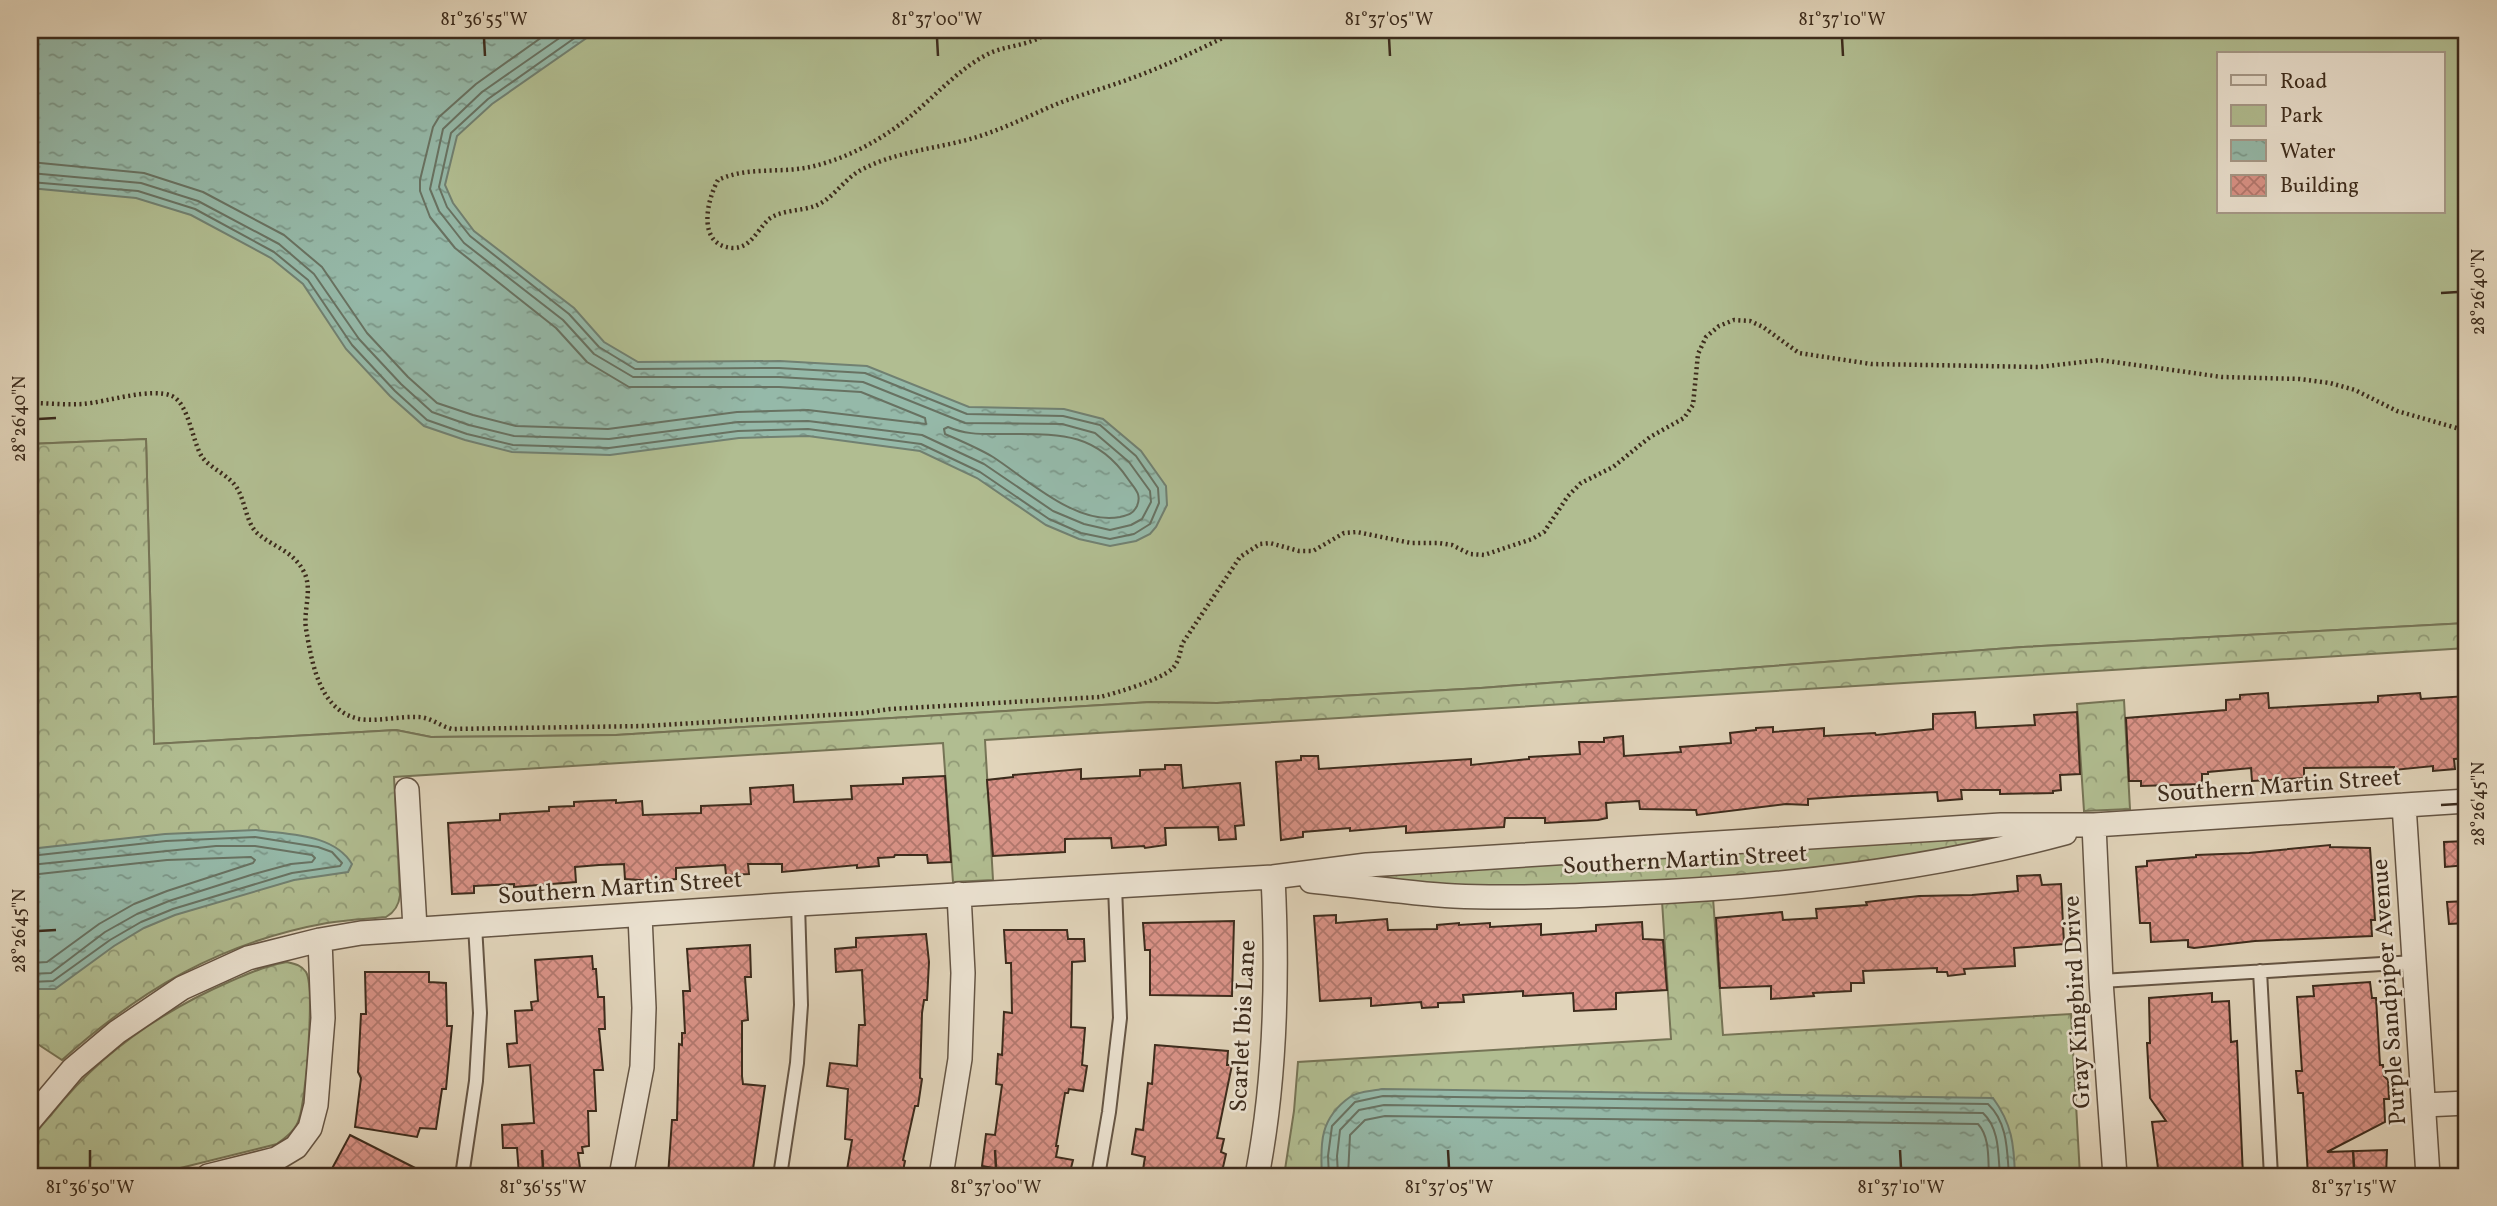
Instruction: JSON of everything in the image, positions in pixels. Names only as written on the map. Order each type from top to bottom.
[{"type":"street","points":[[407,790],[415,928]]},
{"type":"street","name":"Southern Martin Street","points":[[30,1120],[73,1069],[117,1032],[182,988],[248,958],[320,940],[415,928],[1273,877],[1367,865],[2001,825],[2095,825],[2467,802]]},
{"type":"street","name":"Purple Sandpiper Avenue","points":[[2404,805],[2428,1176]]},
{"type":"street","name":"Southern Martin Street","points":[[1273,877],[1456,896],[1593,895],[1709,890],[1838,878],[1912,866],[2004,849],[2095,825]]},
{"type":"street","name":"Gray Kingbird Drive","points":[[2095,825],[2101,981],[2115,1176]]},
{"type":"street","name":"Scarlet Ibis Lane","points":[[1257,1176],[1273,1053],[1277,959],[1273,877]]},
{"type":"street","points":[[941,1176],[960,1059],[963,973],[958,894]]},
{"type":"street","points":[[621,1176],[642,1066],[644,1008],[640,915]]},
{"type":"street","points":[[208,1176],[276,1159],[296,1147],[310,1128],[316,1105],[323,1018],[320,940]]},
{"type":"street","points":[[2424,1105],[2467,1103]]},
{"type":"lane","points":[[1098,1176],[1110,1112],[1120,1018],[1115,886]]},
{"type":"lane","points":[[780,1176],[797,1063],[801,1005],[798,904]]},
{"type":"lane","points":[[462,1176],[476,1081],[480,1013],[475,925]]},
{"type":"lane","points":[[2101,981],[2415,962]]},
{"type":"lane","points":[[2260,971],[2271,1176]]},
{"type":"path","points":[[1050,30],[1029,42],[991,52],[976,60],[910,117],[875,142],[847,156],[815,166],[745,171],[718,180],[711,194],[708,211],[708,227],[712,239],[724,246],[736,248],[747,245],[771,218],[817,205],[858,172],[889,158],[980,136],[1011,125],[1052,106],[1135,77],[1239,30]]},
{"type":"path","points":[[30,403],[83,404],[155,394],[171,396],[179,401],[187,416],[193,439],[204,459],[236,485],[253,529],[296,559],[305,574],[309,589],[305,620],[312,661],[319,684],[332,703],[346,714],[361,719],[417,716],[452,729],[645,726],[1115,694],[1171,670],[1179,659],[1182,644],[1240,557],[1260,544],[1313,551],[1344,533],[1357,532],[1410,543],[1452,545],[1470,554],[1484,555],[1532,539],[1544,532],[1568,496],[1581,483],[1613,467],[1650,437],[1684,418],[1693,405],[1698,354],[1706,337],[1718,326],[1734,320],[1750,321],[1763,327],[1799,353],[1871,364],[2039,367],[2100,360],[2222,377],[2300,379],[2330,383],[2355,390],[2398,411],[2467,431]]},
{"type":"green space","points":[[30,30],[2467,30],[2467,623],[2023,647],[1481,688],[1217,703],[1151,702],[616,735],[431,737],[396,730],[154,744],[146,439],[30,444]]},
{"type":"green space","points":[[146,439],[154,744],[396,730],[431,737],[616,735],[1151,702],[1217,703],[1481,688],[2023,647],[2467,623],[2467,648],[985,740],[993,880],[953,882],[943,743],[394,777],[400,895],[398,905],[392,913],[386,917],[327,923],[288,931],[217,956],[152,991],[91,1035],[62,1060],[30,1039],[30,444]]},
{"type":"green space","points":[[2124,700],[2130,809],[2084,811],[2077,704]]},
{"type":"green space","points":[[2008,836],[1940,853],[1698,882],[1490,887],[1370,881],[1363,874]]},
{"type":"green space","points":[[1713,898],[1723,1035],[2071,1014],[2080,1176],[1284,1176],[1298,1062],[1671,1039],[1662,901]]},
{"type":"green space","points":[[287,962],[300,966],[306,972],[309,982],[310,1020],[302,1108],[296,1127],[284,1139],[277,1144],[148,1176],[30,1176],[29,1152],[34,1136],[70,1092],[111,1053],[156,1020],[205,993],[272,965]]},
{"type":"water","points":[[30,30],[598,30],[492,104],[457,136],[445,185],[453,203],[474,231],[574,308],[604,342],[638,362],[780,361],[867,366],[969,407],[1064,409],[1103,419],[1141,451],[1166,486],[1167,505],[1150,534],[1136,541],[1110,546],[1079,539],[1046,525],[977,478],[920,451],[808,436],[739,438],[610,455],[512,452],[424,426],[390,396],[346,349],[303,284],[271,258],[191,215],[136,198],[30,188]]},
{"type":"water","points":[[256,830],[322,841],[344,854],[352,864],[348,872],[294,880],[175,915],[144,928],[114,946],[55,989],[30,989],[30,849],[165,834]]},
{"type":"water","points":[[1382,1089],[1993,1098],[2011,1135],[2015,1176],[1322,1176],[1322,1142],[1327,1123],[1333,1114],[1353,1095]]},
{"type":"building","points":[[2268,693],[2269,708],[2378,702],[2378,696],[2420,693],[2421,699],[2467,696],[2467,758],[2454,759],[2455,769],[2433,771],[2433,766],[2394,770],[2394,767],[2304,768],[2304,778],[2252,781],[2251,768],[2208,772],[2202,774],[2202,784],[2141,786],[2141,781],[2129,781],[2126,718],[2226,710],[2226,700],[2240,699],[2240,695]]},
{"type":"building","points":[[1975,712],[1976,728],[2035,725],[2034,715],[2077,712],[2080,774],[2060,775],[2061,790],[2053,793],[2000,794],[2000,790],[1961,790],[1962,799],[1938,801],[1937,792],[1852,796],[1808,799],[1808,805],[1786,804],[1697,815],[1696,810],[1640,809],[1639,801],[1606,803],[1607,818],[1598,820],[1545,823],[1545,818],[1505,818],[1504,827],[1406,833],[1406,826],[1350,831],[1350,828],[1303,832],[1303,837],[1281,840],[1276,762],[1301,760],[1301,756],[1318,756],[1319,769],[1471,759],[1471,765],[1529,757],[1580,754],[1579,742],[1604,742],[1604,738],[1623,736],[1624,756],[1681,752],[1680,747],[1731,743],[1730,733],[1756,728],[1773,727],[1773,732],[1824,728],[1824,736],[1876,735],[1933,729],[1933,714]]},
{"type":"building","points":[[1165,765],[1181,765],[1183,788],[1240,783],[1244,825],[1235,826],[1236,839],[1219,840],[1218,827],[1165,828],[1166,845],[1112,848],[1111,838],[1065,839],[1065,852],[993,856],[987,780],[1081,769],[1081,779],[1140,776],[1140,770],[1165,769]]},
{"type":"building","points":[[945,776],[951,862],[928,863],[927,855],[895,855],[878,858],[879,866],[857,868],[857,865],[782,872],[782,864],[748,864],[749,874],[726,875],[725,865],[676,868],[676,879],[655,881],[625,879],[624,864],[599,865],[575,867],[576,882],[514,887],[514,884],[474,886],[474,893],[452,894],[448,823],[500,820],[500,814],[549,811],[549,807],[574,806],[574,802],[616,800],[616,803],[642,801],[643,815],[701,813],[701,806],[751,804],[750,788],[793,785],[794,802],[852,799],[851,786],[903,784],[903,778]]},
{"type":"building","points":[[2467,841],[2467,865],[2445,867],[2444,842]]},
{"type":"building","points":[[2330,845],[2370,848],[2375,920],[2371,920],[2372,936],[2255,941],[2194,948],[2188,947],[2188,940],[2151,942],[2150,923],[2140,923],[2136,867],[2147,866],[2147,861]]},
{"type":"building","points":[[2040,875],[2042,885],[2061,884],[2064,944],[2014,948],[2015,966],[1964,969],[1965,974],[1948,976],[1947,972],[1937,972],[1937,968],[1863,971],[1864,983],[1851,983],[1851,991],[1813,993],[1814,996],[1771,999],[1771,986],[1720,988],[1716,918],[1782,912],[1783,920],[1817,918],[1816,909],[1867,905],[1866,902],[1919,896],[2018,891],[2017,876]]},
{"type":"building","points":[[2467,901],[2467,923],[2449,924],[2447,902]]},
{"type":"building","points":[[1336,915],[1336,923],[1387,919],[1388,930],[1437,929],[1437,925],[1459,923],[1490,923],[1490,927],[1541,924],[1541,935],[1596,931],[1596,925],[1642,922],[1643,939],[1663,940],[1667,990],[1616,993],[1616,1009],[1574,1011],[1573,993],[1523,996],[1523,991],[1463,995],[1464,1002],[1438,1003],[1438,1007],[1422,1008],[1421,1002],[1371,1006],[1371,998],[1320,1001],[1314,916]]},
{"type":"building","points":[[1234,921],[1232,996],[1150,995],[1150,950],[1145,950],[1143,923]]},
{"type":"building","points":[[1004,930],[1067,930],[1068,939],[1084,939],[1085,961],[1072,962],[1071,1027],[1085,1028],[1082,1065],[1087,1066],[1083,1091],[1069,1089],[1068,1093],[1065,1093],[1056,1146],[1056,1157],[1073,1160],[1069,1176],[1039,1176],[982,1166],[986,1134],[995,1135],[1002,1085],[996,1084],[998,1054],[1002,1055],[1004,1012],[1012,1013],[1011,963],[1006,963]]},
{"type":"building","points":[[926,934],[929,962],[927,1000],[924,1000],[922,1013],[922,1079],[918,1106],[915,1106],[903,1160],[902,1176],[846,1176],[852,1140],[845,1139],[848,1089],[827,1086],[830,1063],[857,1066],[859,1025],[865,1025],[862,970],[836,972],[835,949],[856,947],[856,938]]},
{"type":"building","points":[[750,945],[751,977],[745,977],[748,1020],[742,1021],[742,1076],[743,1084],[765,1086],[752,1176],[668,1176],[672,1120],[677,1120],[679,1044],[682,1045],[682,1033],[685,1033],[683,991],[690,991],[687,949]]},
{"type":"building","points":[[592,956],[598,997],[604,997],[605,1029],[599,1029],[603,1070],[594,1070],[596,1111],[588,1111],[589,1146],[582,1147],[583,1153],[578,1153],[581,1176],[519,1176],[517,1148],[503,1148],[502,1125],[534,1123],[530,1065],[509,1067],[507,1044],[517,1043],[515,1011],[532,1010],[531,1002],[538,1001],[535,960]]},
{"type":"building","points":[[365,972],[429,972],[429,982],[446,983],[447,1026],[452,1026],[446,1089],[442,1089],[436,1129],[420,1128],[417,1137],[355,1127],[361,1078],[358,1072],[361,1014],[366,1014]]},
{"type":"building","points":[[2370,982],[2372,998],[2376,998],[2380,1065],[2383,1065],[2384,1076],[2388,1080],[2389,1099],[2384,1099],[2385,1122],[2327,1152],[2387,1150],[2386,1176],[2308,1176],[2303,1093],[2298,1093],[2296,1071],[2302,1071],[2297,997],[2314,996],[2313,986]]},
{"type":"building","points":[[2212,993],[2212,1002],[2229,1001],[2231,1042],[2237,1041],[2243,1176],[2159,1176],[2152,1122],[2166,1121],[2150,1098],[2147,1043],[2150,1043],[2149,998]]},
{"type":"building","points":[[1155,1045],[1228,1051],[1227,1065],[1232,1065],[1217,1138],[1224,1139],[1221,1152],[1226,1154],[1221,1176],[1142,1176],[1145,1157],[1132,1154],[1136,1129],[1143,1130],[1148,1083],[1152,1084]]},
{"type":"building","points":[[350,1135],[431,1176],[328,1176]]}]
